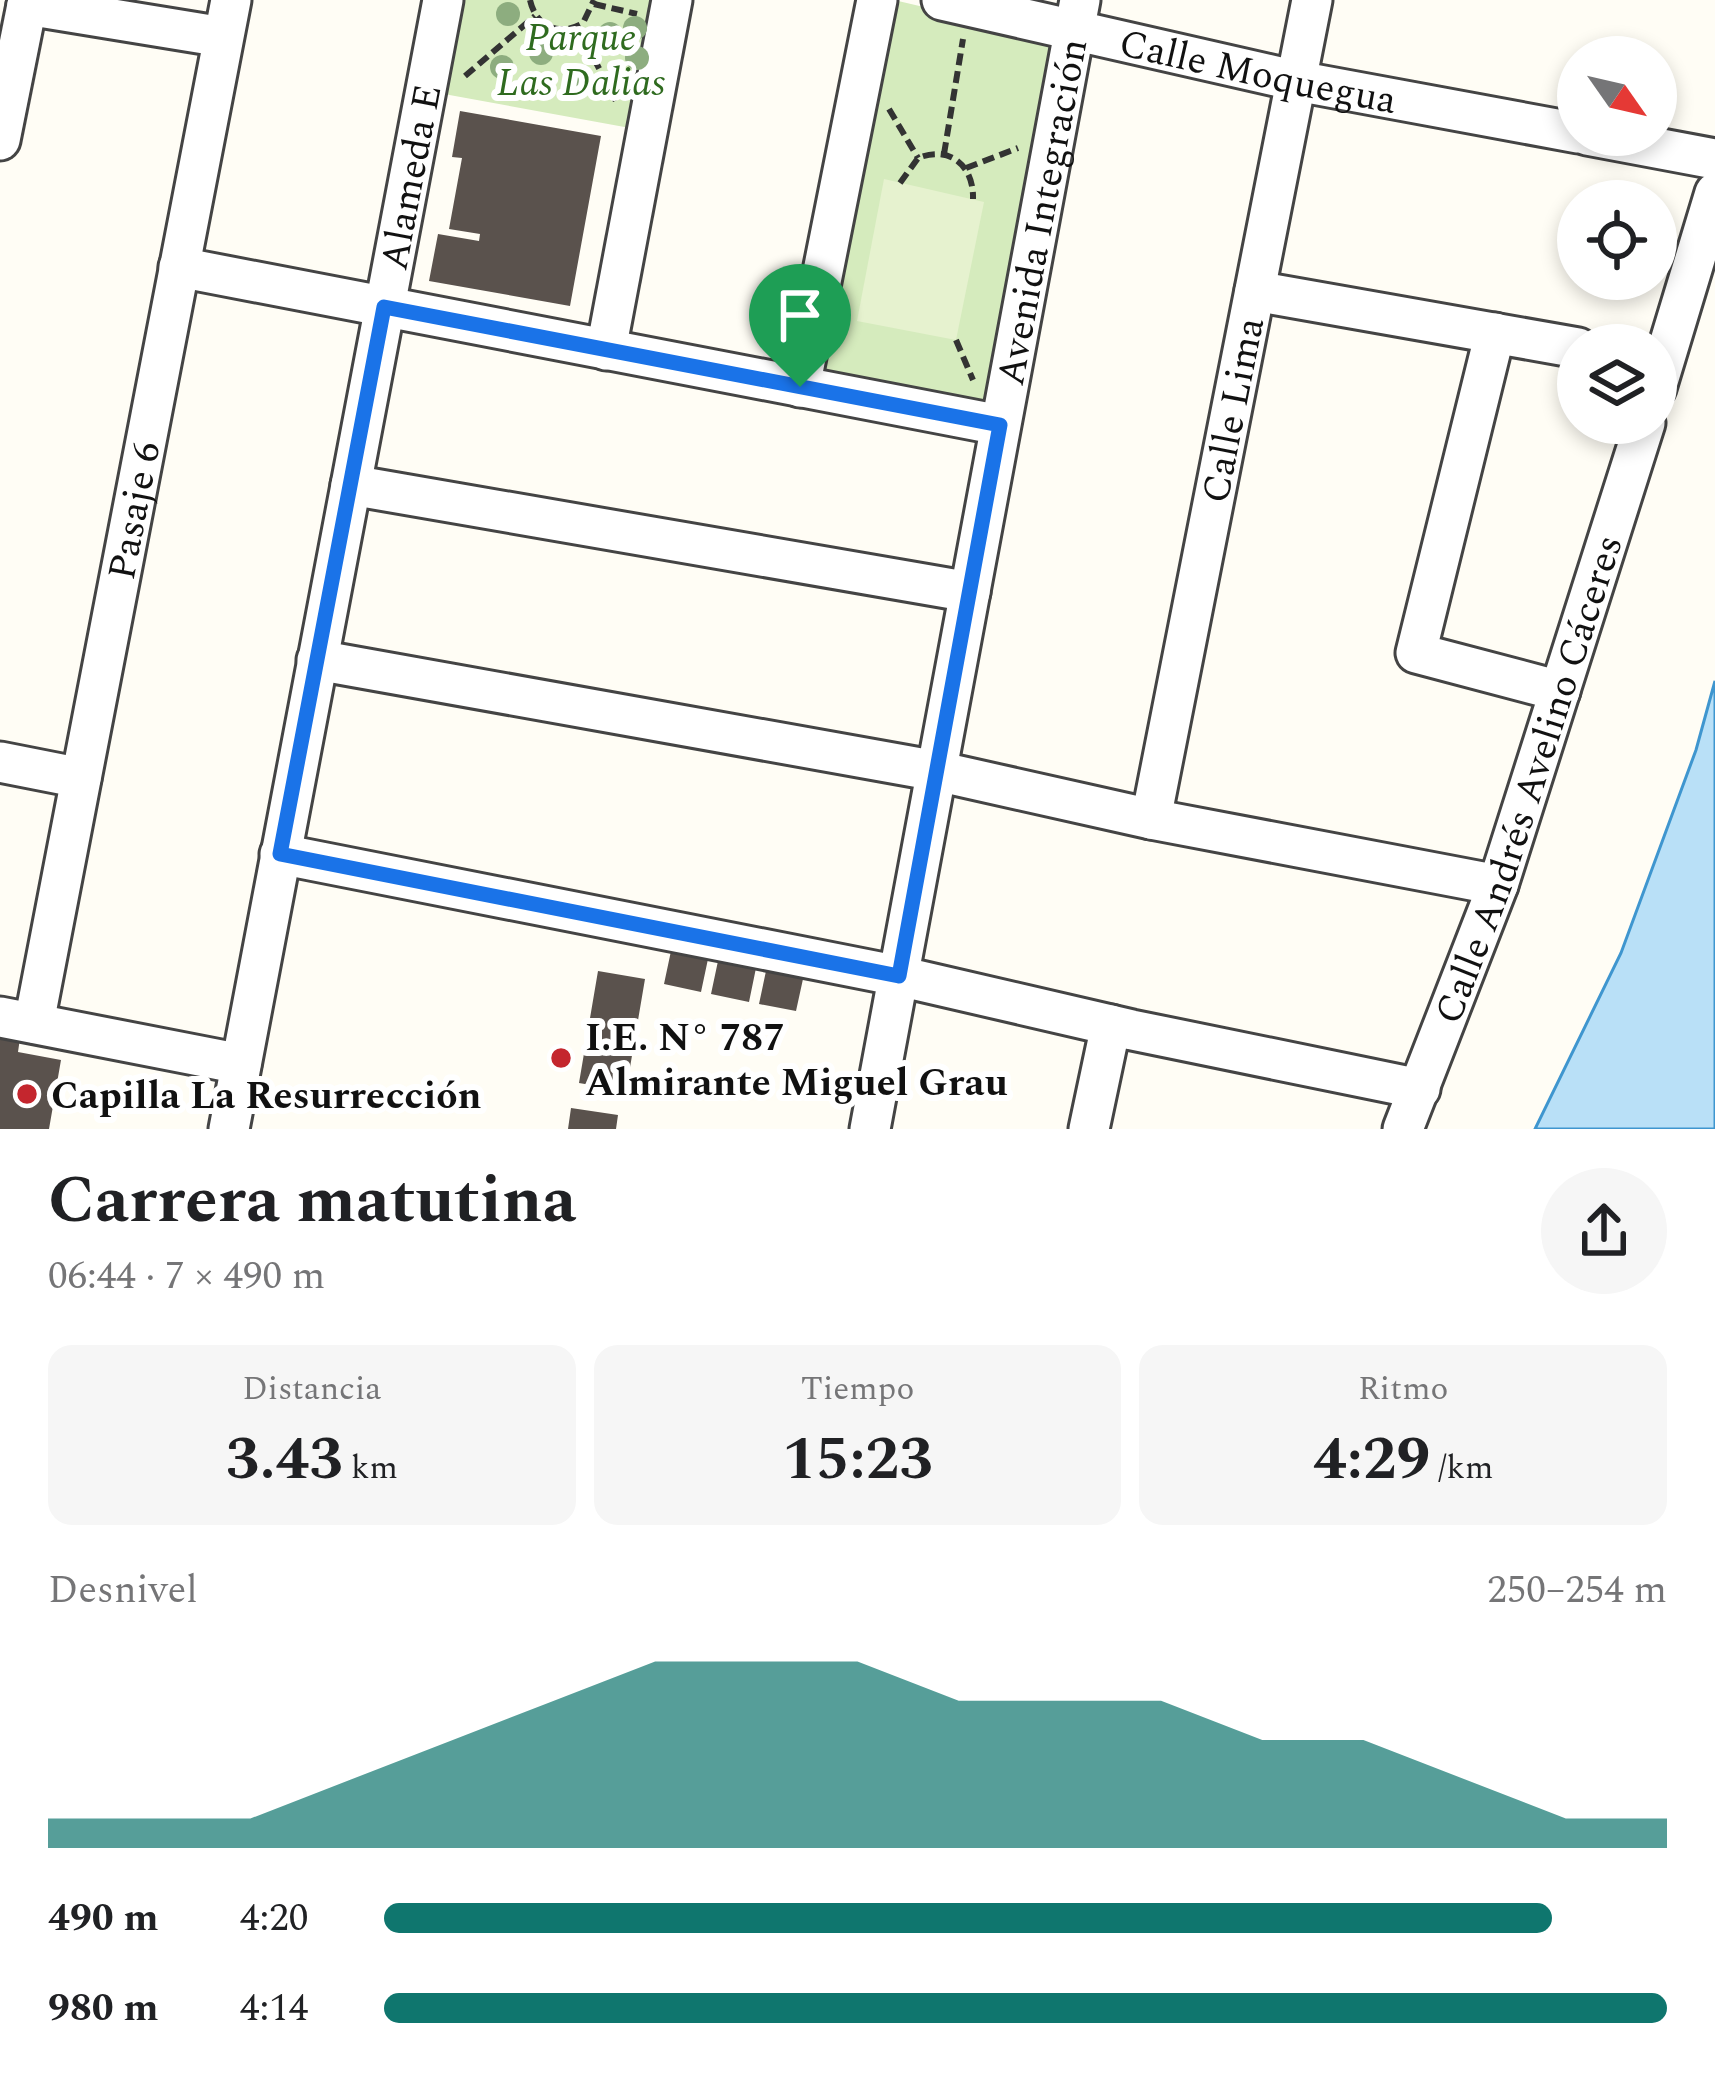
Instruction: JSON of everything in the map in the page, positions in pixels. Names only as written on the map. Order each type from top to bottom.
[{"type":"street","name":"Alameda E","points":[[229,1129],[443,0]]},
{"type":"street","points":[[800,387],[877,0]]},
{"type":"street","name":"Calle Lima","points":[[1151,819],[1312,0]]},
{"type":"street","points":[[0,140],[27,3],[227,19]]},
{"type":"street","points":[[606,350],[662,9]]},
{"type":"street","name":"Calle Moquegua","points":[[954,11],[1077,15],[1297,80],[1557,129]]},
{"type":"street","name":"Avenida Integración","points":[[871,1129],[1077,15]]},
{"type":"street","name":"Pasaje 6","points":[[17,1020],[81,778],[227,19]]},
{"type":"street","name":"Calle Moquegua","points":[[1677,152],[1715,159]]},
{"type":"street","points":[[1674,324],[1715,193]]},
{"type":"street","points":[[179,267],[1000,425]]},
{"type":"street","points":[[1255,291],[1557,344]]},
{"type":"street","points":[[1495,333],[1416,652],[1560,691]]},
{"type":"street","name":"Calle Andrés Avelino Cáceres","points":[[1403,1129],[1498,885],[1638,444]]},
{"type":"street","points":[[350,485],[970,592]]},
{"type":"street","points":[[317,660],[937,771],[1151,819],[1498,885]]},
{"type":"street","points":[[0,762],[81,778]]},
{"type":"street","points":[[280,854],[899,976],[1420,1089]]},
{"type":"street","points":[[17,1020],[241,1064]]},
{"type":"street","points":[[1089,1129],[1111,1025]]},
{"type":"path","points":[[530,0],[535,16],[551,28],[577,26],[590,14],[594,2],[662,9]]},
{"type":"path","points":[[944,154],[954,11]]},
{"type":"path","points":[[459,81],[535,16]]},
{"type":"path","points":[[577,26],[620,107]]},
{"type":"path","points":[[887,106],[918,158]]},
{"type":"path","points":[[965,168],[1033,143]]},
{"type":"path","points":[[900,182],[918,158],[944,154],[965,168],[973,199]]},
{"type":"path","points":[[956,340],[975,383]]},
{"type":"green space","name":"Parque Las Dalias","points":[[462,0],[655,0],[630,128],[444,94]]},
{"type":"green space","points":[[894,0],[1060,39],[990,412],[814,378]]},
{"type":"green space","points":[[884,179],[984,202],[956,340],[857,321]]},
{"type":"water","points":[[1715,681],[1715,1129],[1535,1129],[1621,953],[1696,750]]},
{"type":"building","points":[[460,111],[601,136],[570,306],[429,281],[438,234],[479,241],[480,234],[449,229],[462,158],[452,157]]},
{"type":"building","points":[[671,951],[708,959],[701,992],[664,984]]},
{"type":"building","points":[[718,961],[756,968],[749,1002],[711,994]]},
{"type":"building","points":[[598,971],[645,979],[626,1091],[579,1083]]},
{"type":"building","points":[[766,971],[803,979],[796,1011],[759,1004]]},
{"type":"building","name":"Capilla La Resurrección","points":[[0,1034],[20,1038],[18,1052],[61,1060],[49,1129],[0,1129]]},
{"type":"building","points":[[571,1108],[618,1115],[616,1129],[568,1129]]},
{"type":"place","name":"I.E. N° 787 Almirante Miguel Grau","points":[[561,1058]]},
{"type":"place","name":"Capilla La Resurrección","points":[[27,1094]]},
{"type":"route","points":[[384,307],[800,387],[1000,425],[899,976],[280,854],[384,307]]}]
